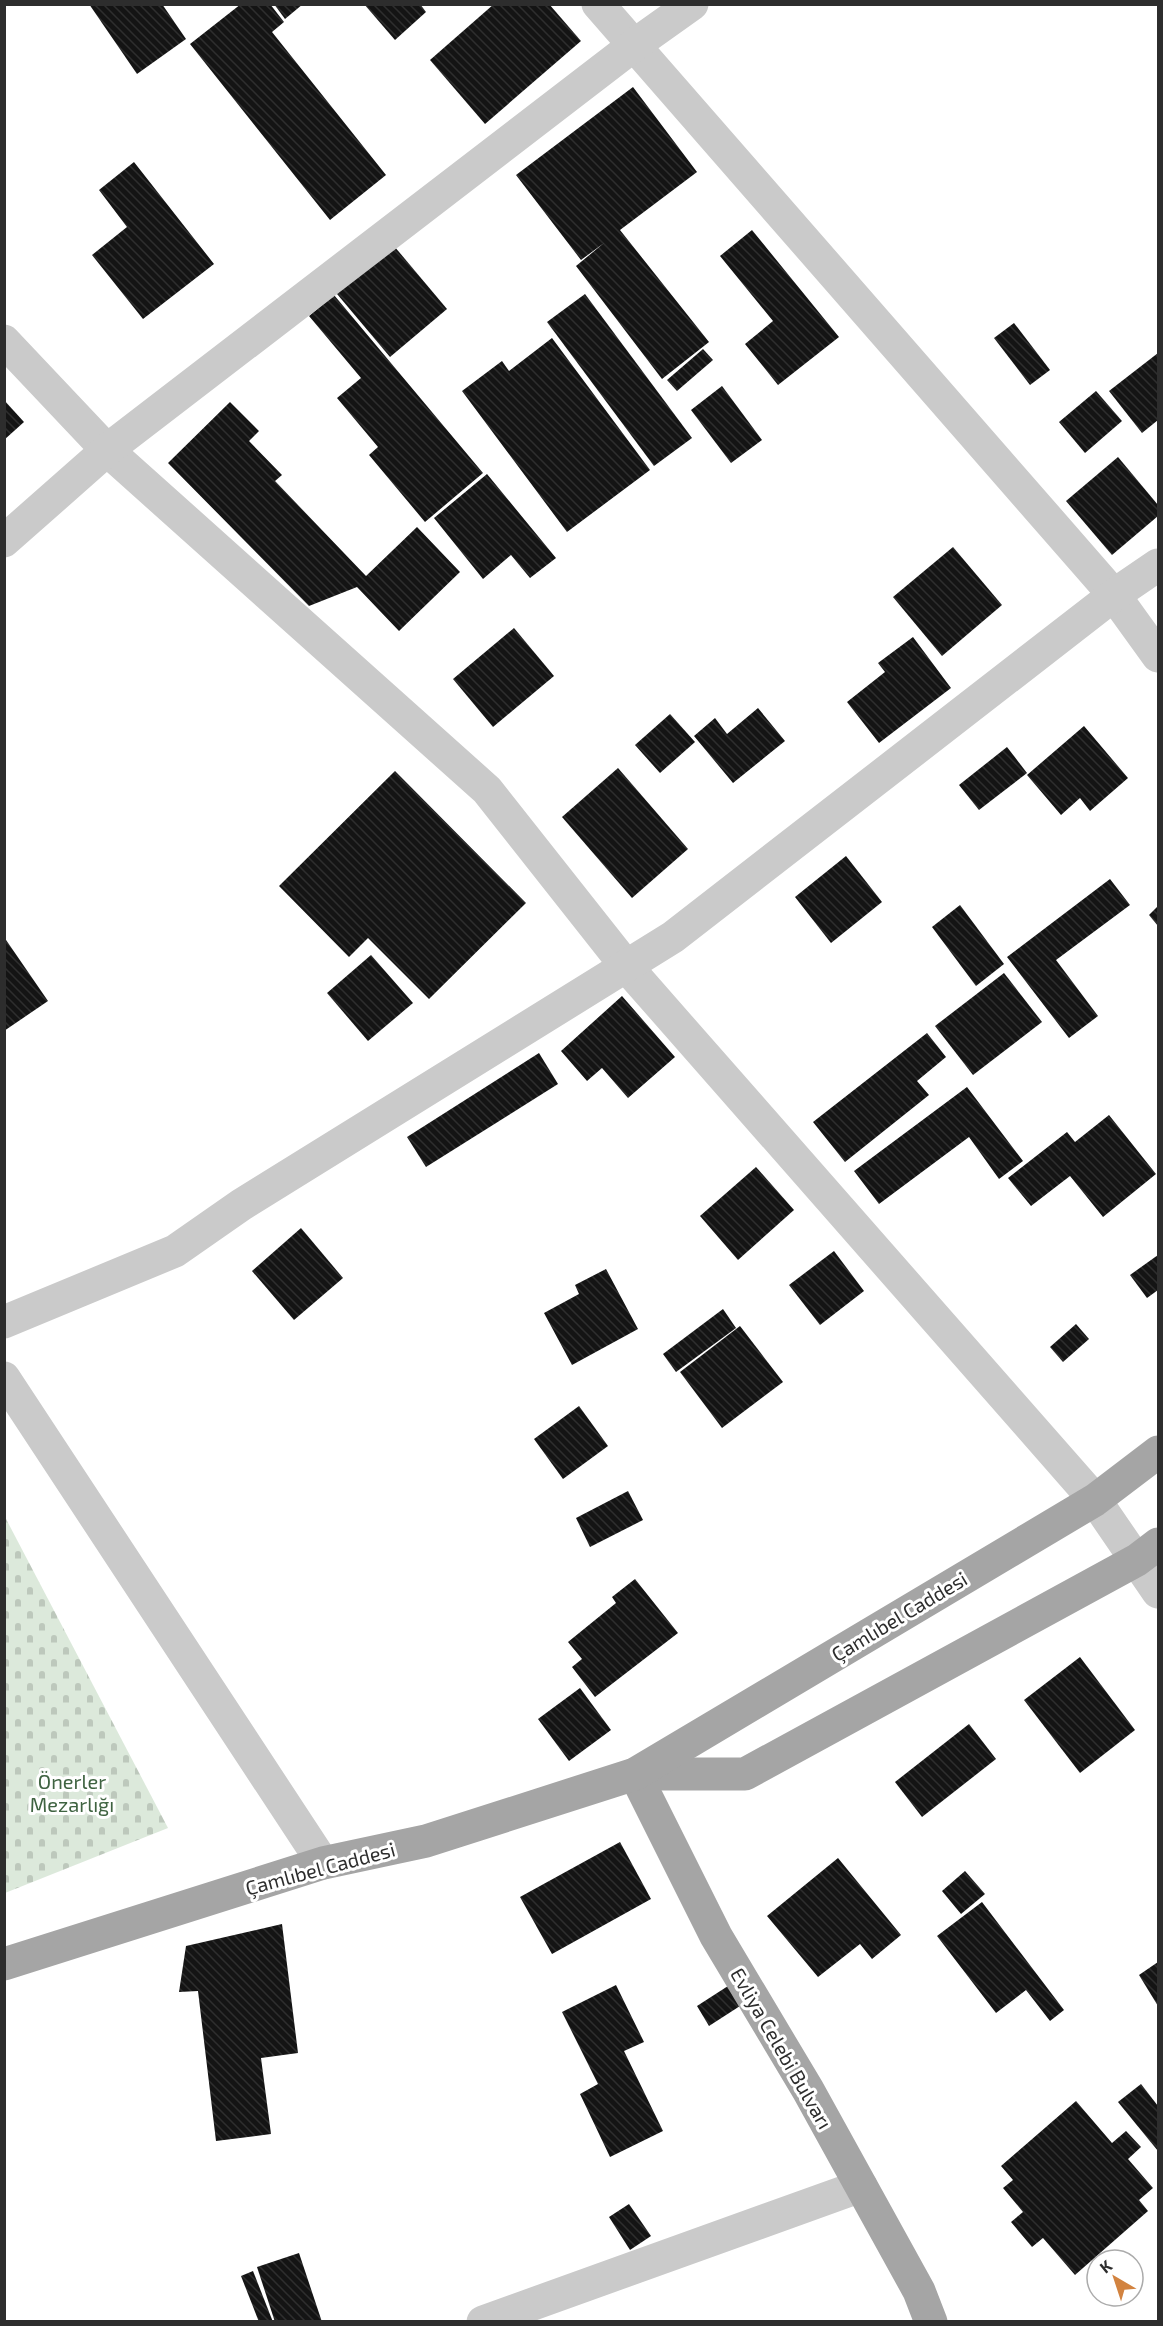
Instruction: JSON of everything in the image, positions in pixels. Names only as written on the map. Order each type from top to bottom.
[{"type":"main road","name":"Çamlıbel Caddesi","points":[[4,1964],[323,1863],[426,1841],[635,1774],[1095,1500],[1158,1452]]},
{"type":"main road","name":"Çamlıbel Caddesi","points":[[635,1774],[745,1774],[1148,1552]]},
{"type":"main road","name":"Evliya Celebi Bulvarı","points":[[635,1774],[716,1936],[808,2090],[919,2290],[931,2322]]},
{"type":"street","points":[[598,4],[1114,595],[1158,656]]},
{"type":"street","points":[[4,541],[107,450],[633,46],[692,4]]},
{"type":"street","points":[[4,341],[107,450],[487,790],[626,966],[1095,1500],[1148,1552],[1158,1592]]},
{"type":"street","points":[[4,1322],[175,1251],[241,1205],[673,937],[1114,595],[1158,565]]},
{"type":"street","points":[[4,1378],[323,1863]]},
{"type":"street","points":[[483,2322],[861,2186]]},
{"type":"green space","name":"Önerler Mezarlığı","points":[[5,1517],[168,1828],[4,1893]]},
{"type":"building","points":[[89,4],[162,4],[186,39],[137,74]]},
{"type":"building","points":[[241,4],[270,4],[284,22],[272,32],[386,175],[330,220],[190,44]]},
{"type":"building","points":[[274,4],[303,4],[285,19]]},
{"type":"building","points":[[364,4],[420,4],[426,12],[395,40]]},
{"type":"building","points":[[494,4],[549,4],[581,41],[485,124],[430,60]]},
{"type":"building","points":[[633,87],[697,172],[620,230],[709,342],[662,379],[576,266],[604,243],[581,260],[516,175]]},
{"type":"building","points":[[134,162],[214,264],[143,319],[92,255],[127,227],[99,190]]},
{"type":"building","points":[[752,230],[839,337],[778,385],[745,344],[773,321],[720,256]]},
{"type":"building","points":[[389,240],[447,309],[390,357],[332,288]]},
{"type":"building","points":[[585,294],[692,438],[654,466],[547,322]]},
{"type":"building","points":[[334,295],[483,473],[425,522],[369,455],[378,447],[337,398],[361,378],[309,316]]},
{"type":"building","points":[[1014,323],[1050,370],[1030,385],[994,338]]},
{"type":"building","points":[[552,338],[650,470],[567,532],[462,391],[502,361],[509,371]]},
{"type":"building","points":[[703,349],[713,360],[677,391],[667,380]]},
{"type":"building","points":[[1158,353],[1158,420],[1142,433],[1109,391]]},
{"type":"building","points":[[722,386],[762,440],[731,463],[691,410]]},
{"type":"building","points":[[1096,391],[1122,421],[1085,453],[1059,422]]},
{"type":"building","points":[[4,400],[24,422],[4,440]]},
{"type":"building","points":[[230,402],[259,431],[249,441],[282,475],[275,481],[366,576],[417,527],[460,572],[399,631],[357,587],[309,606],[168,463]]},
{"type":"building","points":[[1118,457],[1158,505],[1158,516],[1112,555],[1066,501]]},
{"type":"building","points":[[487,474],[556,558],[530,578],[511,555],[483,579],[434,518]]},
{"type":"building","points":[[953,547],[1002,605],[942,656],[893,597]]},
{"type":"building","points":[[514,628],[554,676],[493,727],[453,679]]},
{"type":"building","points":[[913,637],[951,688],[879,743],[847,702],[885,672],[878,663]]},
{"type":"building","points":[[758,708],[785,741],[733,783],[694,736],[715,718],[727,734]]},
{"type":"building","points":[[670,714],[695,742],[660,773],[635,745]]},
{"type":"building","points":[[1084,726],[1128,778],[1090,811],[1080,798],[1061,815],[1027,775]]},
{"type":"building","points":[[1007,747],[1027,773],[979,810],[959,785]]},
{"type":"building","points":[[618,768],[688,849],[632,898],[562,817]]},
{"type":"building","points":[[395,771],[526,903],[429,999],[368,938],[349,957],[279,886]]},
{"type":"building","points":[[846,856],[882,902],[831,943],[795,897]]},
{"type":"building","points":[[1110,879],[1130,905],[1056,960],[1098,1016],[1069,1038],[1007,957]]},
{"type":"building","points":[[960,905],[1004,964],[976,986],[932,927]]},
{"type":"building","points":[[1158,906],[1158,926],[1149,915]]},
{"type":"building","points":[[4,937],[48,1001],[4,1031]]},
{"type":"building","points":[[371,955],[413,1003],[368,1041],[327,993]]},
{"type":"building","points":[[1004,973],[1042,1022],[973,1075],[935,1026]]},
{"type":"building","points":[[622,996],[675,1057],[628,1098],[602,1068],[587,1081],[561,1051]]},
{"type":"building","points":[[927,1033],[946,1057],[917,1081],[929,1095],[845,1162],[813,1122]]},
{"type":"building","points":[[539,1053],[558,1084],[426,1167],[407,1137]]},
{"type":"building","points":[[967,1087],[1023,1161],[999,1179],[969,1137],[879,1204],[854,1171]]},
{"type":"building","points":[[1109,1115],[1156,1174],[1103,1217],[1070,1176],[1031,1206],[1008,1178],[1067,1132],[1075,1142]]},
{"type":"building","points":[[756,1167],[794,1210],[738,1260],[700,1216]]},
{"type":"building","points":[[301,1228],[343,1278],[294,1320],[252,1271]]},
{"type":"building","points":[[834,1251],[864,1291],[820,1325],[789,1285]]},
{"type":"building","points":[[1158,1255],[1158,1290],[1147,1298],[1130,1275]]},
{"type":"building","points":[[606,1269],[638,1329],[572,1365],[544,1313],[579,1294],[575,1285]]},
{"type":"building","points":[[723,1309],[736,1328],[676,1372],[663,1354]]},
{"type":"building","points":[[1076,1324],[1089,1339],[1063,1362],[1050,1347]]},
{"type":"building","points":[[740,1326],[783,1382],[722,1428],[680,1372]]},
{"type":"building","points":[[579,1406],[608,1446],[563,1479],[534,1439]]},
{"type":"building","points":[[628,1491],[643,1520],[590,1547],[576,1518]]},
{"type":"building","points":[[635,1579],[678,1633],[595,1697],[572,1667],[582,1659],[568,1642],[616,1603],[612,1597]]},
{"type":"building","points":[[1080,1657],[1135,1730],[1080,1773],[1024,1700]]},
{"type":"building","points":[[580,1688],[611,1730],[569,1761],[538,1719]]},
{"type":"building","points":[[969,1724],[996,1759],[922,1817],[895,1782]]},
{"type":"building","points":[[620,1842],[651,1899],[552,1954],[520,1897]]},
{"type":"building","points":[[838,1858],[901,1935],[872,1959],[860,1944],[818,1977],[767,1916]]},
{"type":"building","points":[[965,1871],[985,1894],[961,1914],[942,1891]]},
{"type":"building","points":[[982,1902],[1064,2010],[1050,2021],[1026,1990],[996,2013],[937,1936]]},
{"type":"building","points":[[282,1924],[298,2053],[261,2058],[271,2134],[216,2141],[198,1991],[179,1992],[186,1946]]},
{"type":"building","points":[[1158,1962],[1158,2006],[1139,1975]]},
{"type":"building","points":[[616,1985],[644,2042],[624,2051],[663,2131],[610,2157],[580,2094],[598,2084],[562,2012]]},
{"type":"building","points":[[728,1986],[740,2006],[709,2026],[697,2006]]},
{"type":"building","points":[[1141,2084],[1158,2106],[1158,2151],[1118,2102]]},
{"type":"building","points":[[1076,2101],[1112,2143],[1126,2131],[1141,2147],[1128,2159],[1153,2188],[1139,2200],[1148,2211],[1106,2248],[1085,2248],[1085,2266],[1075,2275],[1043,2238],[1032,2247],[1011,2222],[1023,2212],[1003,2188],[1013,2180],[1001,2166]]},
{"type":"building","points":[[629,2204],[651,2236],[630,2250],[609,2217]]},
{"type":"building","points":[[299,2253],[322,2322],[275,2322],[257,2267]]},
{"type":"building","points":[[253,2271],[273,2322],[259,2322],[241,2276]]}]
